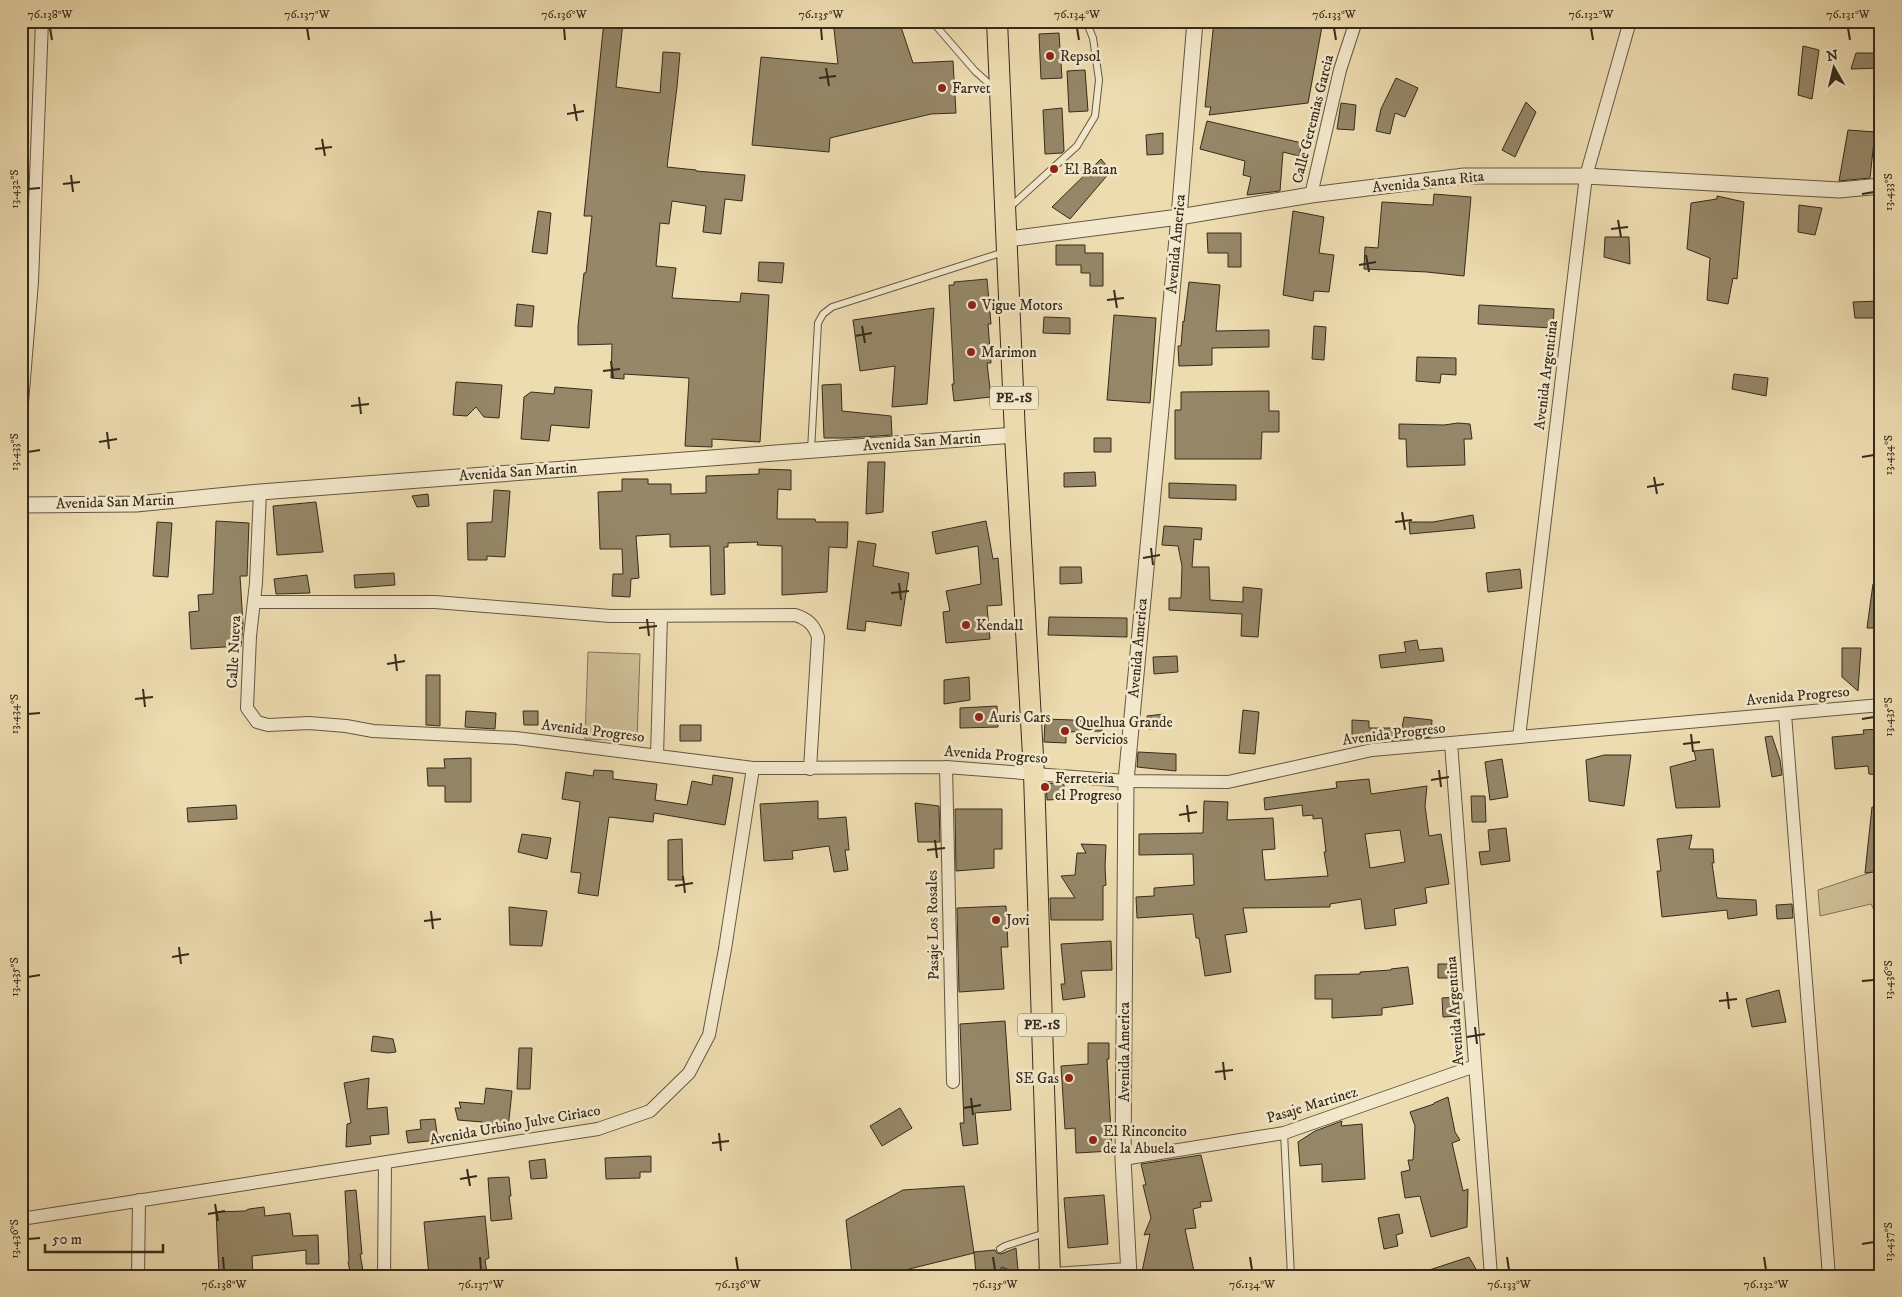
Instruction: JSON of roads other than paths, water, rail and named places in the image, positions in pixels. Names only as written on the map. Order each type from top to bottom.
[{"type":"highway","name":"PE-1S","points":[[997,21],[1034,774],[1050,1274]]},
{"type":"street","points":[[21,415],[32,282],[42,21]]},
{"type":"street","name":"Avenida America","points":[[1129,1271],[1124,1159],[1126,781],[1179,217],[1195,21]]},
{"type":"street","name":"Calle Geremias Garcia","points":[[1311,195],[1340,70],[1356,21]]},
{"type":"street","name":"Avenida Argentina","points":[[1519,737],[1586,176],[1630,21]]},
{"type":"street","name":"Avenida Santa Rita","points":[[1008,245],[1311,195],[1464,176],[1586,176],[1839,190],[1881,186]]},
{"type":"street","name":"Avenida San Martin","points":[[21,505],[136,504],[260,492],[1016,435]]},
{"type":"street","name":"Calle Nueva","points":[[260,492],[256,584],[250,636],[248,708],[258,722],[268,725],[309,723],[346,726]]},
{"type":"street","points":[[254,602],[435,602],[610,616],[795,615],[803,617],[810,622],[818,637],[810,769]]},
{"type":"street","points":[[657,756],[662,616]]},
{"type":"street","name":"Avenida Progreso","points":[[346,726],[373,731],[516,738],[752,768],[946,767],[1126,781],[1228,782],[1372,750],[1881,706]]},
{"type":"street","points":[[1785,714],[1829,1276]]},
{"type":"street","name":"Avenida Argentina","points":[[1451,743],[1491,1276]]},
{"type":"street","name":"Pasaje Los Rosales","points":[[946,767],[952,1082]]},
{"type":"street","name":"Avenida Urbino Julve Ciriaco","points":[[21,1219],[598,1129],[650,1111],[689,1072],[709,1035],[725,949],[752,768]]},
{"type":"street","name":"Pasaje Martinez","points":[[1124,1159],[1284,1134],[1475,1066]]},
{"type":"street","points":[[384,1276],[386,1163]]},
{"type":"street","points":[[138,1276],[139,1200]]},
{"type":"lane","points":[[935,21],[937,27],[975,71],[1001,95]]},
{"type":"lane","points":[[1006,210],[1077,146],[1094,116],[1099,80],[1093,38],[1086,21]]},
{"type":"lane","points":[[811,450],[818,323],[823,314],[832,307],[1008,245]]},
{"type":"lane","points":[[1284,1134],[1291,1276]]},
{"type":"lane","points":[[1000,1249],[1049,1232]]},
{"type":"lane","points":[[1050,1274],[1129,1271]]},
{"type":"lane","points":[[1003,1272],[1011,1276]]},
{"type":"place","name":"Repsol","points":[[1050,56]]},
{"type":"place","name":"Farvet","points":[[942,88]]},
{"type":"place","name":"El Batan","points":[[1054,169]]},
{"type":"place","name":"Vigue Motors","points":[[972,305]]},
{"type":"place","name":"Marimon","points":[[971,352]]},
{"type":"place","name":"Kendall","points":[[966,625]]},
{"type":"place","name":"Auris Cars","points":[[979,717]]},
{"type":"place","name":"Quelhua Grande Servicios","points":[[1065,731]]},
{"type":"place","name":"Ferreteria el Progreso","points":[[1045,787]]},
{"type":"place","name":"Jovi","points":[[996,920]]},
{"type":"place","name":"SE Gas","points":[[1069,1078]]},
{"type":"place","name":"El Rinconcito de la Abuela","points":[[1093,1140]]}]
